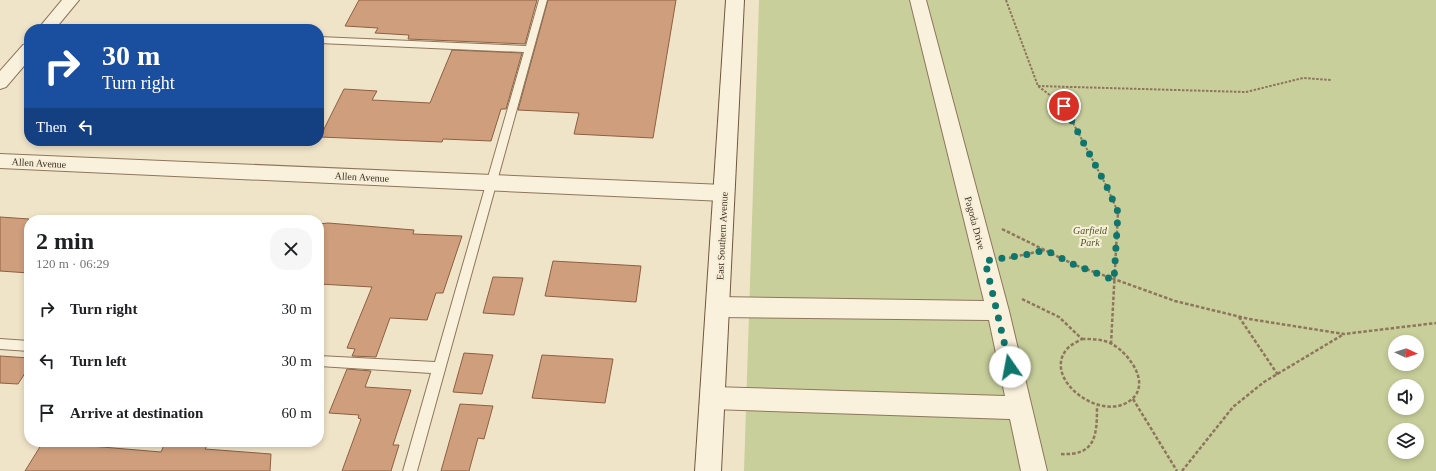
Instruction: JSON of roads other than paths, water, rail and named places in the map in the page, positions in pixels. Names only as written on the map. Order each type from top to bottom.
[{"type":"street","points":[[50,24],[71,0]]},
{"type":"street","name":"East Southern Avenue","points":[[708,471],[735,0]]},
{"type":"street","name":"Pagoda Drive","points":[[918,0],[972,216],[998,312],[1034,471]]},
{"type":"street","points":[[0,83],[24,55]]},
{"type":"street","name":"Allen Avenue","points":[[0,161],[724,193]]},
{"type":"street","points":[[718,307],[998,312]]},
{"type":"street","points":[[712,398],[1019,408]]},
{"type":"lane","points":[[410,471],[543,0]]},
{"type":"lane","points":[[324,40],[530,49]]},
{"type":"lane","points":[[0,344],[24,346]]},
{"type":"lane","points":[[324,361],[439,368]]},
{"type":"park label","name":"Garfield Park","points":[[1090,236]]}]
